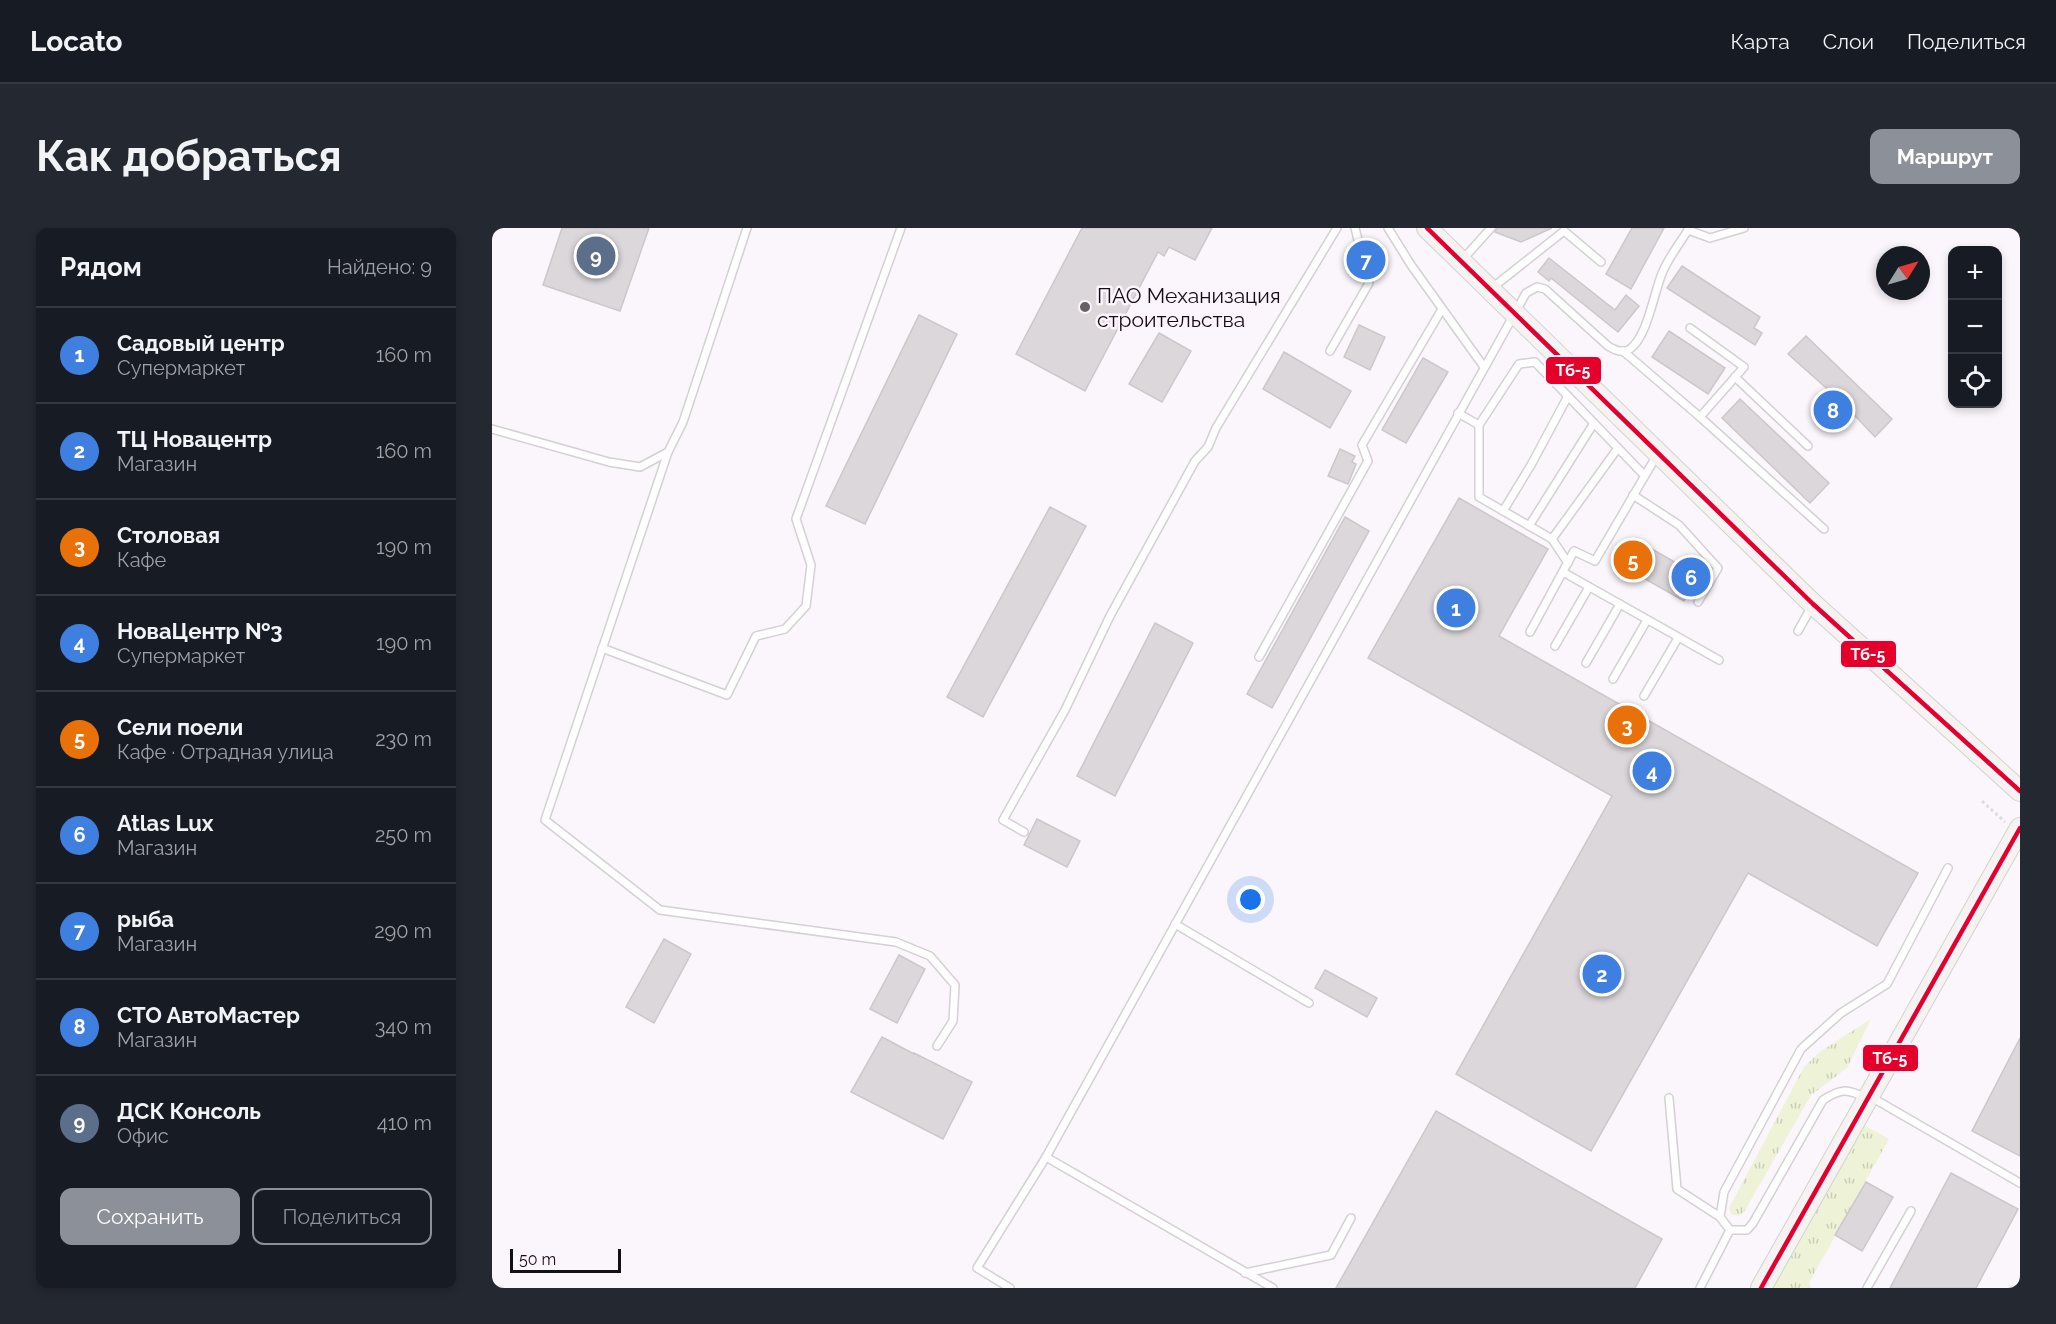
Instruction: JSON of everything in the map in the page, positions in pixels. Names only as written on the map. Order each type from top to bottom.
[{"type":"main road","points":[[1427,228],[1813,604],[2020,791]]},
{"type":"main road","points":[[1761,1288],[2019,830]]},
{"type":"lane","points":[[747,228],[683,422],[668,452],[545,820],[660,910],[896,942],[930,956],[955,985],[953,1021],[937,1046]]},
{"type":"lane","points":[[602,648],[727,695],[756,636],[785,629],[806,606],[811,565],[796,519],[901,228]]},
{"type":"lane","points":[[1024,832],[1003,820],[1065,710],[1110,616],[1195,461],[1208,447],[1216,428],[1337,228]]},
{"type":"lane","points":[[1330,351],[1370,283],[1356,228]]},
{"type":"lane","points":[[1388,228],[1411,265],[1484,367]]},
{"type":"lane","points":[[1461,261],[1491,228]]},
{"type":"lane","points":[[1623,351],[1632,347],[1641,333],[1664,269],[1689,229],[1710,238],[1744,228]]},
{"type":"lane","points":[[1490,289],[1564,231],[1602,262]]},
{"type":"lane","points":[[1010,1288],[977,1268],[1046,1157],[1458,413],[1529,290],[1542,288],[1608,346],[1623,351],[1824,529]]},
{"type":"lane","points":[[1259,657],[1368,461],[1362,445],[1442,309]]},
{"type":"lane","points":[[1690,328],[1744,367],[1700,417]]},
{"type":"lane","points":[[1568,563],[1552,539],[1479,496],[1479,425],[1519,364],[1535,363],[1644,475]]},
{"type":"lane","points":[[1735,377],[1808,446]]},
{"type":"lane","points":[[1503,511],[1568,396]]},
{"type":"lane","points":[[1458,413],[1479,425]]},
{"type":"lane","points":[[1528,526],[1594,423]]},
{"type":"lane","points":[[492,429],[609,462],[640,467],[668,452]]},
{"type":"lane","points":[[1552,539],[1618,448]]},
{"type":"lane","points":[[1530,632],[1574,551],[1595,561],[1658,453]]},
{"type":"lane","points":[[1633,495],[1678,525],[1718,568],[1698,602]]},
{"type":"lane","points":[[1563,572],[1719,660]]},
{"type":"lane","points":[[1556,646],[1589,587]]},
{"type":"lane","points":[[1586,663],[1620,604]]},
{"type":"lane","points":[[1798,631],[1813,604]]},
{"type":"lane","points":[[1613,679],[1647,620]]},
{"type":"lane","points":[[1644,696],[1678,638]]},
{"type":"lane","points":[[1719,1217],[1724,1192],[1802,1049],[1841,1013],[1887,984],[1948,868]]},
{"type":"lane","points":[[1175,924],[1309,1003]]},
{"type":"lane","points":[[1670,1098],[1677,1189],[1719,1217],[1730,1230],[1747,1230],[1823,1100],[1837,1091],[1853,1091],[1868,1097],[2020,1183]]},
{"type":"lane","points":[[1046,1157],[1273,1288]]},
{"type":"lane","points":[[1867,1288],[1911,1211]]},
{"type":"lane","points":[[1245,1273],[1331,1255],[1351,1218]]},
{"type":"lane","points":[[1700,1288],[1730,1230]]},
{"type":"path","points":[[1982,801],[2019,830]]},
{"type":"green space","points":[[1871,1019],[1847,1068],[1811,1095],[1744,1212],[1738,1216],[1731,1214],[1729,1208],[1804,1067],[1821,1051]]},
{"type":"green space","points":[[1862,1124],[1889,1139],[1809,1283],[1811,1288],[1772,1288]]},
{"type":"building","points":[[562,228],[649,228],[620,311],[543,285]]},
{"type":"building","name":"ПАО Механизация строительства","points":[[1082,228],[1212,228],[1195,260],[1169,247],[1164,256],[1158,252],[1085,391],[1016,354]]},
{"type":"building","points":[[1497,228],[1552,228],[1521,242],[1495,232]]},
{"type":"building","points":[[1632,228],[1664,228],[1631,289],[1606,274]]},
{"type":"building","points":[[1549,258],[1615,310],[1626,295],[1639,306],[1618,332],[1551,278],[1549,281],[1538,272]]},
{"type":"building","points":[[1682,266],[1760,317],[1754,328],[1762,333],[1755,345],[1667,288]]},
{"type":"building","points":[[919,315],[957,334],[865,524],[826,506]]},
{"type":"building","points":[[1359,325],[1385,337],[1370,370],[1344,357]]},
{"type":"building","points":[[1669,331],[1725,368],[1708,394],[1652,357]]},
{"type":"building","points":[[1159,333],[1191,351],[1162,402],[1129,384]]},
{"type":"building","points":[[1806,336],[1892,419],[1875,437],[1842,402],[1788,354]]},
{"type":"building","points":[[1284,352],[1351,391],[1330,428],[1263,389]]},
{"type":"building","points":[[1423,358],[1448,372],[1406,443],[1382,430]]},
{"type":"building","points":[[1740,399],[1829,483],[1810,503],[1722,418]]},
{"type":"building","points":[[1340,449],[1355,456],[1352,462],[1356,464],[1348,484],[1328,476]]},
{"type":"building","points":[[1459,498],[1548,549],[1499,636],[1918,873],[1877,946],[1748,873],[1591,1151],[1456,1074],[1612,796],[1368,658]]},
{"type":"building","points":[[1050,507],[1086,526],[983,717],[947,697]]},
{"type":"building","points":[[1345,517],[1369,531],[1272,708],[1247,694]]},
{"type":"building","points":[[1638,541],[1699,576],[1684,601],[1624,567]]},
{"type":"building","points":[[1155,623],[1193,643],[1115,796],[1077,776]]},
{"type":"building","points":[[1037,819],[1080,841],[1067,867],[1024,845]]},
{"type":"building","points":[[664,939],[691,954],[654,1023],[626,1007]]},
{"type":"building","points":[[899,955],[925,969],[897,1023],[870,1009]]},
{"type":"building","points":[[1325,970],[1377,998],[1367,1017],[1315,988]]},
{"type":"building","points":[[882,1037],[972,1082],[943,1139],[851,1092]]},
{"type":"building","points":[[2020,1038],[2020,1156],[1972,1131]]},
{"type":"building","points":[[1436,1111],[1662,1239],[1635,1288],[1336,1288]]},
{"type":"building","points":[[1951,1173],[2018,1209],[1976,1288],[1890,1288]]},
{"type":"building","points":[[1866,1182],[1893,1197],[1862,1251],[1835,1235]]},
{"type":"transit line","name":"Тб-5","points":[[1427,228],[1813,604],[2020,791]]},
{"type":"transit line","name":"Тб-5","points":[[1761,1288],[2020,828]]},
{"type":"place","name":"ДСК Консоль","points":[[596,256]]},
{"type":"place","name":"рыба","points":[[1366,260]]},
{"type":"place","name":"ПАО Механизация строительства","points":[[1085,307]]},
{"type":"place","name":"СТО АвтоМастер","points":[[1833,410]]},
{"type":"place","name":"Сели поели","points":[[1633,560]]},
{"type":"place","name":"Atlas Lux","points":[[1691,577]]},
{"type":"place","name":"Садовый центр","points":[[1456,608]]},
{"type":"place","name":"Столовая","points":[[1627,725]]},
{"type":"place","name":"НоваЦентр №3","points":[[1652,771]]},
{"type":"place","name":"ТЦ Новацентр","points":[[1602,974]]}]
